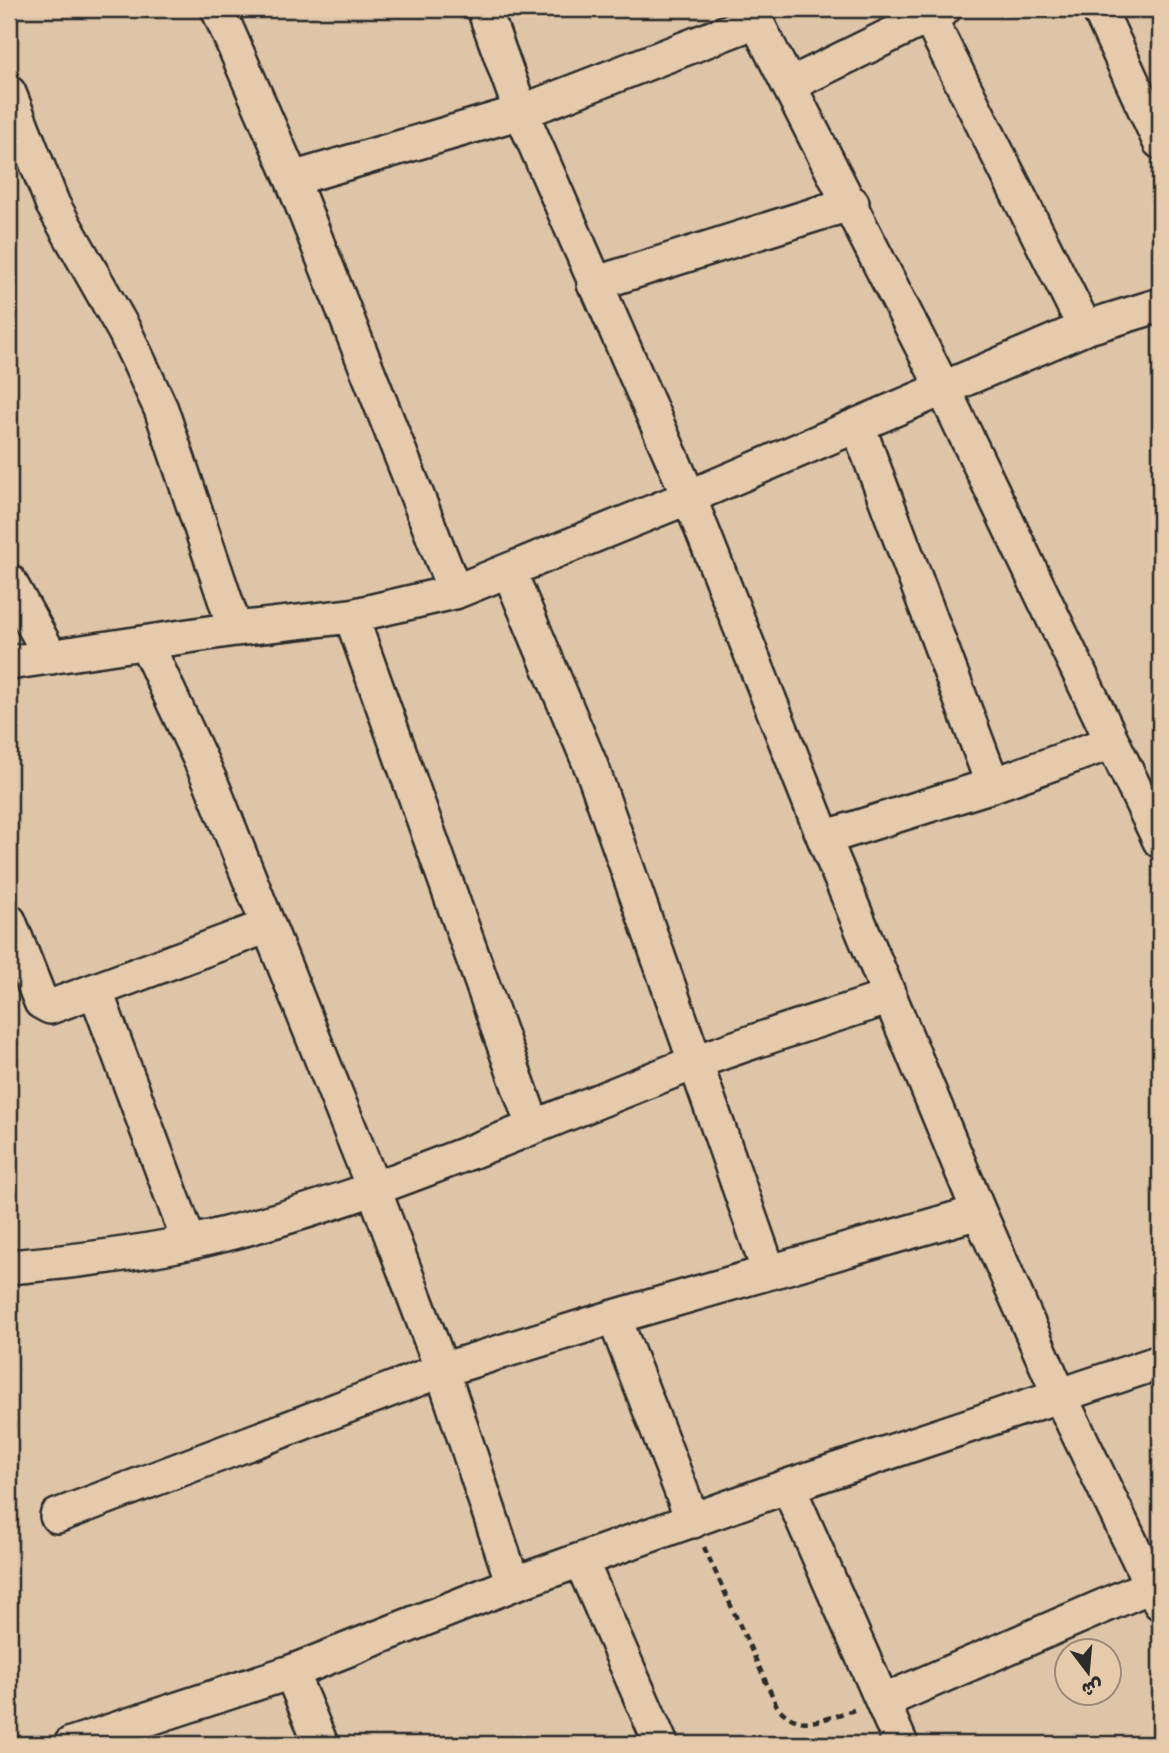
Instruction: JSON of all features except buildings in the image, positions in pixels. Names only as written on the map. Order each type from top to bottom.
[{"type":"street","points":[[218,9],[292,179],[455,592]]},
{"type":"street","points":[[484,9],[521,112],[689,497],[824,838],[979,1212],[1059,1394],[1155,1595],[884,1701]]},
{"type":"street","points":[[1099,9],[1160,142]]},
{"type":"street","points":[[791,84],[933,11],[1085,328]]},
{"type":"street","points":[[292,179],[521,112],[753,15],[852,203],[1160,841]]},
{"type":"street","points":[[9,93],[53,205],[125,332],[161,409],[235,629]]},
{"type":"street","points":[[594,284],[852,203]]},
{"type":"street","points":[[9,663],[235,629],[351,616],[455,592],[689,497],[1085,328],[1160,305]]},
{"type":"street","points":[[858,426],[992,785]]},
{"type":"street","points":[[509,571],[593,771],[769,1272]]},
{"type":"street","points":[[9,581],[51,657]]},
{"type":"street","points":[[351,616],[533,1126]]},
{"type":"street","points":[[146,643],[212,785],[373,1187],[442,1370],[513,1584]]},
{"type":"street","points":[[824,838],[992,785],[1112,742]]},
{"type":"street","points":[[11,932],[45,1006],[96,992],[268,926]]},
{"type":"street","points":[[96,992],[189,1242]]},
{"type":"street","points":[[9,1267],[66,1262],[189,1242],[373,1187],[697,1062],[890,997]]},
{"type":"street","points":[[57,1516],[442,1370],[614,1317],[979,1212]]},
{"type":"street","points":[[614,1317],[693,1521]]},
{"type":"street","points":[[71,1744],[291,1672],[513,1584],[788,1486],[1160,1362]]},
{"type":"street","points":[[788,1486],[901,1744]]},
{"type":"street","points":[[581,1561],[661,1744]]},
{"type":"street","points":[[291,1672],[321,1744]]},
{"type":"path","points":[[693,1521],[777,1706],[786,1718],[803,1724],[884,1701]]}]
